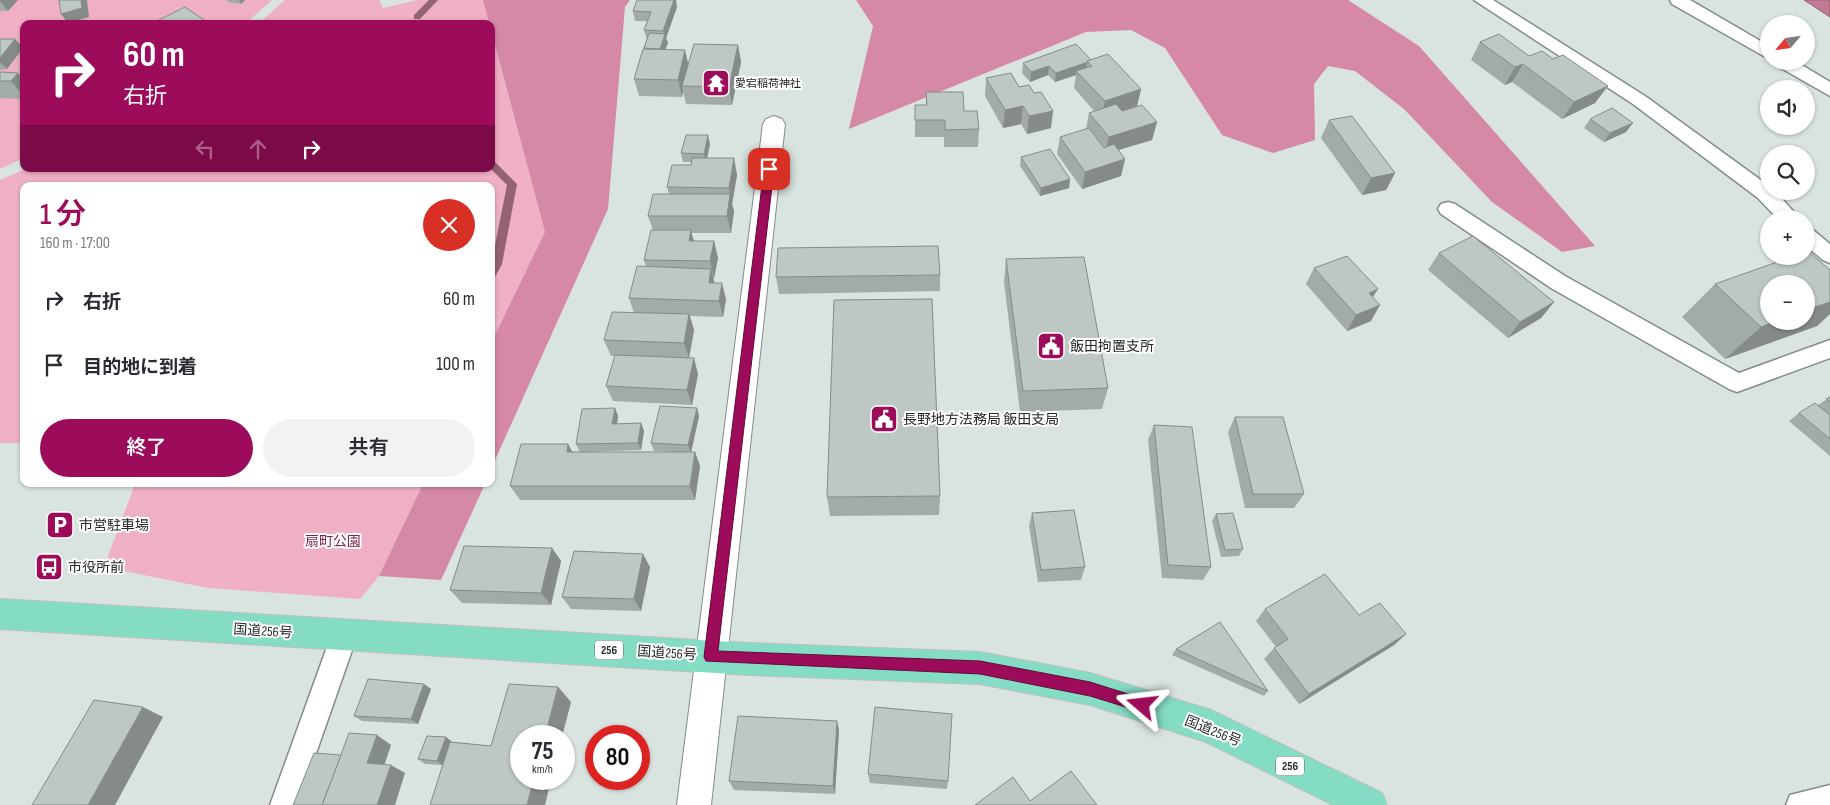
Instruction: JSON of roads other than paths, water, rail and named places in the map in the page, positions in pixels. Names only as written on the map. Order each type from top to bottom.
[{"type":"highway","name":"国道256号","points":[[0,614],[711,657],[980,668],[1090,689],[1211,727],[1370,805]]},
{"type":"street","points":[[694,805],[774,124]]},
{"type":"lane","points":[[1482,0],[1638,100],[1765,193],[1781,210]]},
{"type":"lane","points":[[1678,0],[1760,49]]},
{"type":"lane","points":[[1797,70],[1830,90]]},
{"type":"lane","points":[[1448,209],[1558,282],[1736,382],[1830,349]]},
{"type":"lane","points":[[1815,243],[1830,256]]},
{"type":"lane","points":[[284,805],[344,636]]},
{"type":"lane","points":[[1800,805],[1830,799]]},
{"type":"waterway","points":[[417,17],[434,0]]},
{"type":"waterway","points":[[495,167],[512,184],[495,267]]},
{"type":"place","name":"愛宕稲荷神社","points":[[716,83]]},
{"type":"place","name":"飯田拘置支所","points":[[1051,346]]},
{"type":"place","name":"長野地方法務局 飯田支局","points":[[884,419]]},
{"type":"place","name":"市営駐車場","points":[[60,525]]},
{"type":"place","name":"市役所前","points":[[49,567]]},
{"type":"park label","name":"扇町公園","points":[[333,541]]}]
